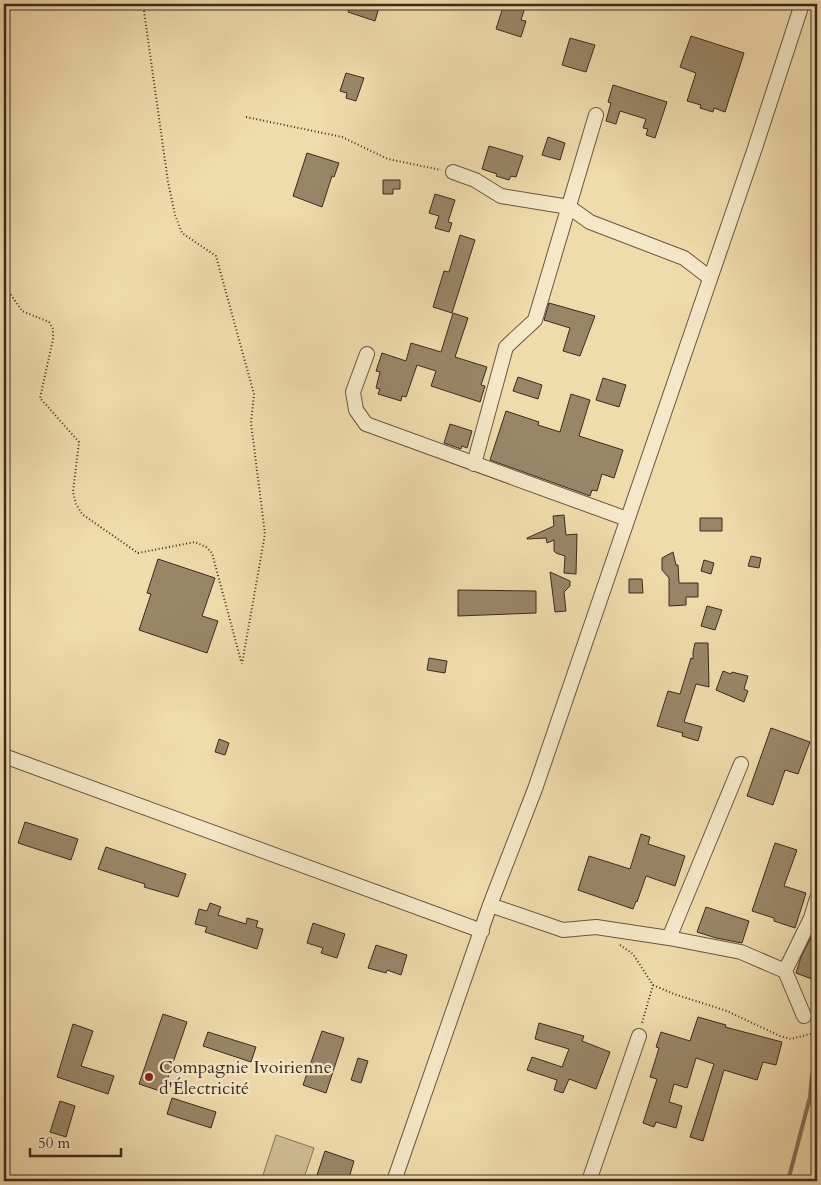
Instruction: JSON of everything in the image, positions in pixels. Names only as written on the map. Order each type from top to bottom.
[{"type":"street","points":[[394,1181],[490,906],[535,789],[755,148],[802,4]]},
{"type":"street","points":[[474,464],[506,347],[535,320],[596,116]]},
{"type":"street","points":[[453,172],[474,180],[501,196],[569,207],[590,222],[684,258],[710,278]]},
{"type":"street","points":[[366,354],[353,392],[356,410],[366,424],[627,519]]},
{"type":"street","points":[[4,756],[482,931]]},
{"type":"street","points":[[669,938],[741,764]]},
{"type":"street","points":[[785,971],[811,918],[817,898]]},
{"type":"street","points":[[490,906],[564,930],[596,927],[669,938],[741,952],[785,971],[804,1016]]},
{"type":"street","points":[[590,1181],[639,1036]]},
{"type":"path","points":[[4,275],[7,289],[22,311],[49,322],[53,329],[53,339],[40,398],[79,442],[74,492],[76,504],[82,514],[138,554],[195,542],[206,547],[212,553],[242,664],[265,534],[251,424],[254,394],[216,256],[182,233],[175,215],[168,182],[143,4]]},
{"type":"path","points":[[246,117],[342,137],[388,159],[453,172]]},
{"type":"path","points":[[4,187],[6,198],[4,208]]},
{"type":"path","points":[[618,943],[633,954],[653,985],[674,994],[727,1011],[780,1036],[791,1038],[817,1032]]},
{"type":"path","points":[[639,1036],[653,985]]},
{"type":"shaded area","points":[[276,1135],[314,1148],[303,1181],[261,1181]]},
{"type":"building","points":[[351,4],[380,4],[375,21],[348,12]]},
{"type":"building","points":[[504,4],[526,4],[521,20],[526,21],[521,37],[496,29]]},
{"type":"building","points":[[691,36],[744,53],[725,112],[714,108],[713,112],[700,108],[701,105],[687,101],[696,73],[680,67]]},
{"type":"building","points":[[570,38],[595,45],[586,72],[562,65]]},
{"type":"building","points":[[346,73],[364,78],[356,101],[346,98],[347,93],[340,91]]},
{"type":"building","points":[[613,85],[667,102],[655,138],[646,135],[648,129],[643,128],[646,119],[620,111],[616,124],[606,121],[611,103],[608,102]]},
{"type":"building","points":[[548,137],[565,143],[560,160],[542,155]]},
{"type":"building","points":[[489,146],[523,156],[516,177],[511,176],[509,180],[482,169]]},
{"type":"building","points":[[307,153],[339,163],[334,177],[332,176],[322,207],[293,196]]},
{"type":"building","points":[[383,180],[400,180],[400,189],[393,189],[393,194],[383,194]]},
{"type":"building","points":[[435,194],[455,200],[448,222],[452,223],[449,232],[435,228],[439,216],[429,213]]},
{"type":"building","points":[[460,235],[475,240],[452,313],[433,307],[444,271],[449,272]]},
{"type":"building","points":[[549,303],[595,316],[580,356],[563,351],[570,328],[544,320]]},
{"type":"building","points":[[453,313],[468,318],[455,357],[487,367],[481,385],[485,386],[480,402],[431,386],[436,371],[417,365],[406,397],[402,396],[401,401],[378,394],[380,389],[376,388],[380,372],[376,371],[382,353],[406,361],[411,343],[441,352]]},
{"type":"building","points":[[518,377],[542,385],[538,399],[513,391]]},
{"type":"building","points":[[603,378],[626,385],[619,407],[596,400]]},
{"type":"building","points":[[571,394],[590,400],[579,436],[623,450],[614,478],[602,474],[597,491],[592,490],[590,496],[490,460],[506,411],[539,422],[538,425],[560,432]]},
{"type":"building","points":[[450,424],[472,431],[467,448],[462,446],[461,449],[444,443]]},
{"type":"building","points":[[564,515],[566,535],[577,534],[576,574],[564,573],[565,556],[554,551],[554,540],[547,543],[546,538],[527,539],[554,526],[553,516]]},
{"type":"building","points":[[700,518],[722,518],[722,531],[700,531]]},
{"type":"building","points":[[673,552],[676,565],[678,565],[679,583],[698,583],[698,597],[686,597],[686,605],[669,606],[669,578],[662,570],[662,558]]},
{"type":"building","points":[[751,556],[761,558],[759,568],[748,566]]},
{"type":"building","points":[[158,559],[215,578],[202,616],[218,621],[207,653],[139,630],[151,594],[147,593]]},
{"type":"building","points":[[704,560],[714,563],[711,574],[701,571]]},
{"type":"building","points":[[550,572],[570,581],[570,586],[564,592],[566,611],[555,612]]},
{"type":"building","points":[[629,579],[642,579],[643,593],[629,593]]},
{"type":"building","points":[[458,590],[536,591],[536,613],[458,616]]},
{"type":"building","points":[[707,606],[722,610],[715,630],[701,626]]},
{"type":"building","points":[[695,643],[708,643],[709,687],[696,684],[684,722],[702,727],[698,741],[682,736],[683,733],[657,726],[668,691],[680,694],[691,658],[693,659]]},
{"type":"building","points":[[429,658],[447,661],[445,673],[427,670]]},
{"type":"building","points":[[723,671],[748,676],[744,689],[748,691],[744,702],[716,690]]},
{"type":"building","points":[[771,728],[810,742],[798,774],[785,770],[773,805],[747,796]]},
{"type":"building","points":[[219,739],[229,743],[225,755],[215,752]]},
{"type":"building","points":[[25,822],[78,839],[71,860],[18,843]]},
{"type":"building","points":[[641,834],[650,837],[648,844],[685,856],[675,886],[646,876],[633,909],[578,890],[589,856],[630,869]]},
{"type":"building","points":[[775,843],[797,850],[784,886],[806,893],[795,928],[774,921],[774,918],[752,911]]},
{"type":"building","points":[[106,847],[186,874],[178,897],[144,887],[145,884],[98,869]]},
{"type":"building","points":[[210,903],[221,907],[218,915],[246,924],[247,918],[258,921],[256,927],[263,929],[257,949],[205,932],[207,927],[195,924],[199,909],[207,911]]},
{"type":"building","points":[[706,907],[749,921],[742,943],[697,932]]},
{"type":"building","points":[[313,923],[345,934],[337,958],[321,953],[323,948],[307,943]]},
{"type":"building","points":[[817,925],[817,981],[796,973],[801,957]]},
{"type":"building","points":[[376,945],[407,955],[401,975],[387,970],[386,973],[368,968]]},
{"type":"building","points":[[163,1014],[187,1022],[163,1092],[139,1084]]},
{"type":"building","points":[[698,1017],[726,1025],[725,1027],[782,1042],[776,1065],[763,1062],[757,1080],[724,1070],[703,1141],[690,1137],[714,1064],[696,1058],[687,1088],[674,1084],[669,1102],[682,1106],[676,1128],[656,1122],[654,1127],[643,1123],[657,1079],[650,1077],[659,1048],[656,1047],[661,1032],[690,1041]]},
{"type":"building","points":[[539,1023],[584,1036],[582,1041],[610,1052],[596,1089],[569,1079],[563,1093],[554,1090],[557,1080],[527,1070],[532,1057],[562,1067],[569,1049],[535,1039]]},
{"type":"building","points":[[73,1024],[93,1031],[81,1066],[114,1076],[108,1094],[57,1077]]},
{"type":"building","points":[[322,1031],[344,1038],[326,1093],[303,1085]]},
{"type":"building","points":[[208,1032],[256,1047],[251,1062],[203,1046]]},
{"type":"building","points":[[358,1058],[368,1061],[361,1083],[351,1080]]},
{"type":"building","points":[[172,1098],[216,1112],[211,1128],[167,1114]]},
{"type":"building","points":[[60,1101],[75,1106],[66,1137],[50,1132]]},
{"type":"building","points":[[325,1151],[354,1161],[348,1181],[315,1181]]},
{"type":"waterway","points":[[788,1181],[810,1097],[812,1075],[817,1063]]},
{"type":"place","name":"Compagnie Ivoirienne d'Électricité","points":[[149,1077]]}]
